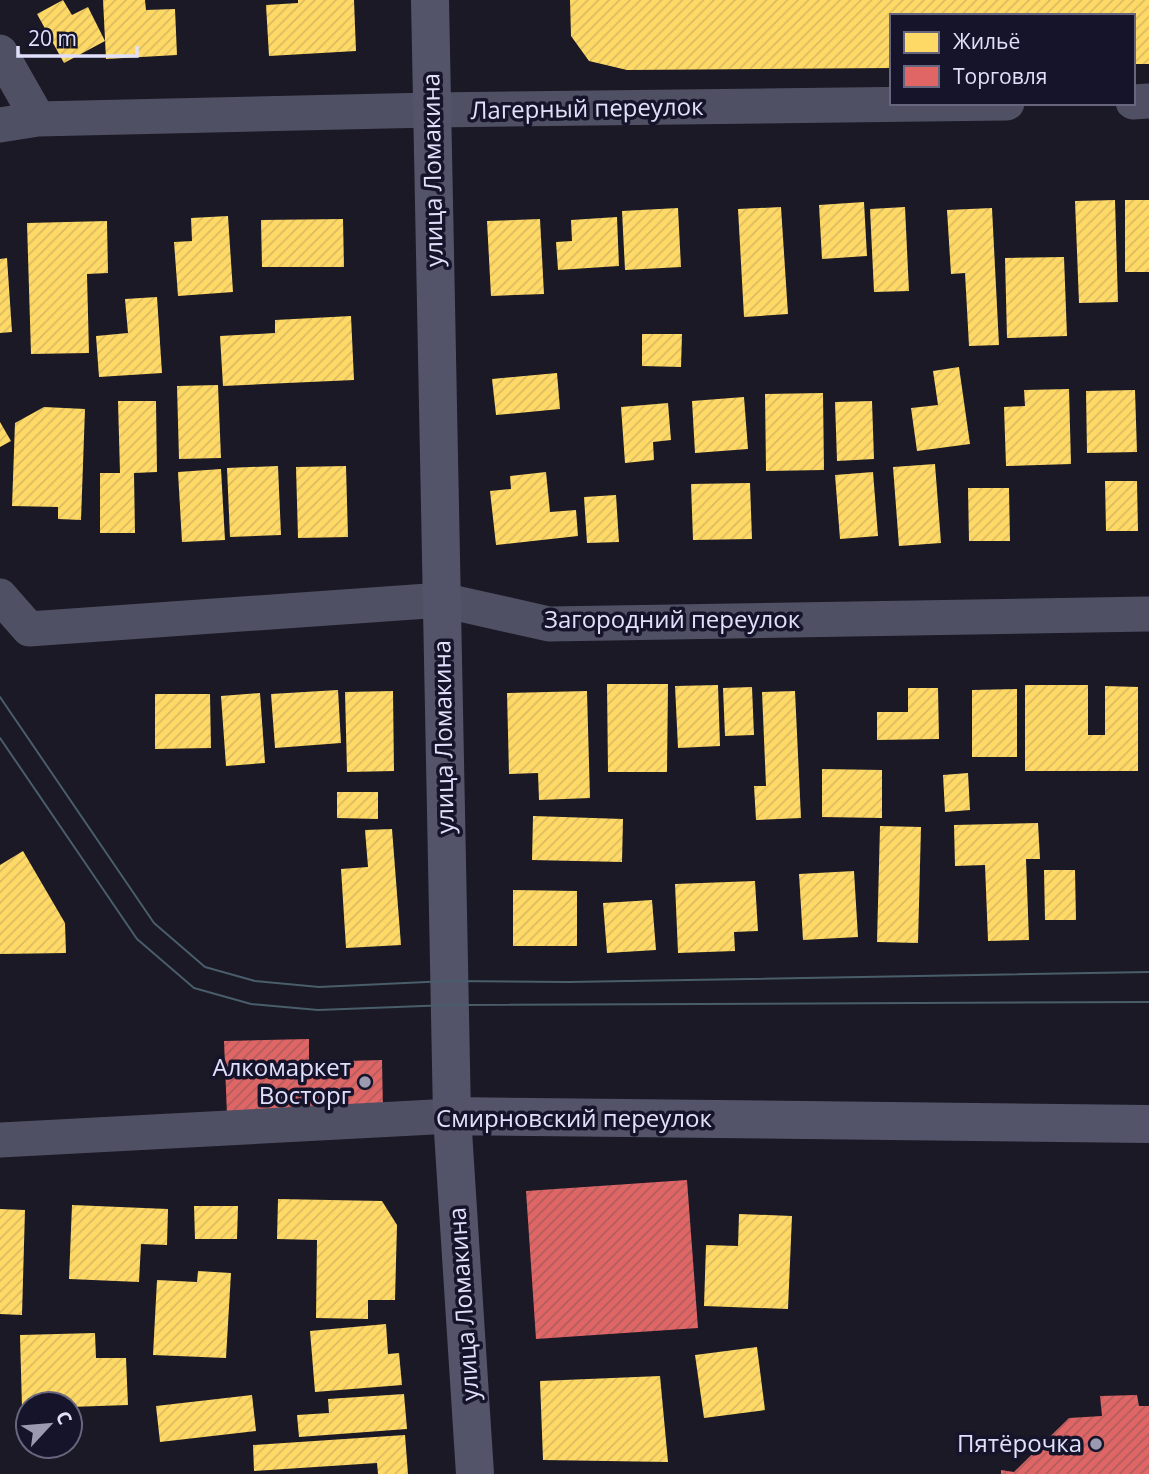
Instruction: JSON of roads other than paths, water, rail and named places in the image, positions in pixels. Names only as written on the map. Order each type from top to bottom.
[{"type":"main road","name":"улица Ломакина","points":[[430,0],[452,1116],[475,1474]]},
{"type":"main road","name":"Смирновский переулок","points":[[452,1116],[1149,1124]]},
{"type":"street","points":[[0,52],[38,119]]},
{"type":"street","name":"Лагерный переулок","points":[[0,125],[38,119],[432,110],[890,104]]},
{"type":"street","name":"Загородний переулок","points":[[0,596],[29,628],[442,600],[549,624],[1149,614]]},
{"type":"street","name":"Смирновский переулок","points":[[0,1140],[452,1116]]},
{"type":"tram line","points":[[0,697],[154,923],[205,967],[255,981],[319,987],[448,981],[568,982],[1149,972]]},
{"type":"tram line","points":[[0,738],[137,939],[194,988],[251,1004],[318,1010],[449,1005],[1149,1002]]},
{"type":"place","name":"Алкомаркет Восторг","points":[[365,1082]]},
{"type":"place","name":"Пятёрочка","points":[[1096,1444]]}]
